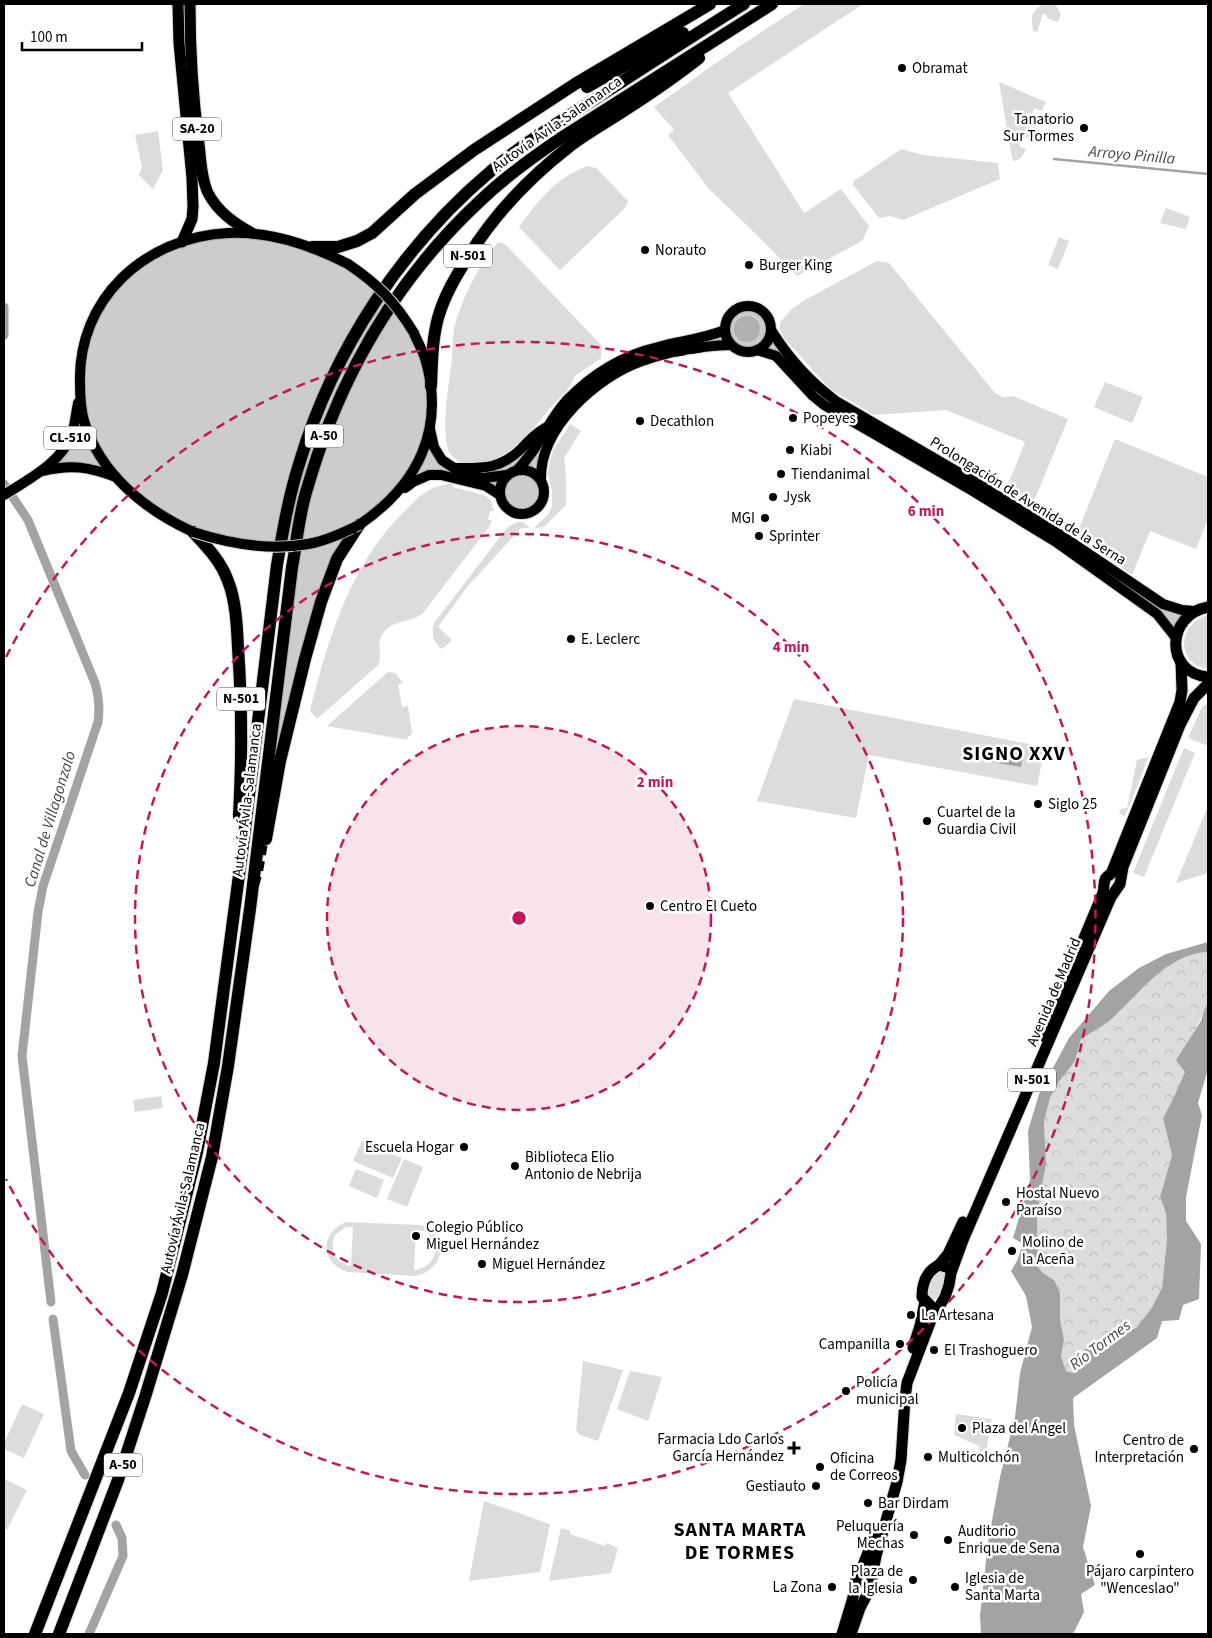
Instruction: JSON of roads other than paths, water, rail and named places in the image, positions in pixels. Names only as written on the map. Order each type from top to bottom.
[{"type":"highway","name":"SA-20","points":[[178,4],[179,43],[193,207],[192,219],[182,242]]},
{"type":"highway","name":"SA-20","points":[[190,4],[194,100],[203,177],[208,193],[216,206],[230,220],[252,233]]},
{"type":"highway","points":[[312,247],[338,246],[357,241],[372,233],[415,194],[474,150],[575,84],[710,4]]},
{"type":"highway","points":[[474,150],[675,38],[730,4]]},
{"type":"highway","name":"Autovía Ávila-Salamanca","points":[[35,1634],[129,1393],[162,1293],[197,1152],[214,1062],[277,565],[300,460],[326,390],[348,347],[397,270],[449,211],[492,170],[551,128],[744,4]]},
{"type":"highway","name":"Autovía Ávila-Salamanca","points":[[59,1634],[118,1480],[182,1275],[213,1148],[228,1066],[250,909],[292,567],[306,491],[327,425],[340,395],[362,351],[388,308],[435,247],[480,201],[531,158],[772,4]]},
{"type":"highway","name":"N-501","points":[[431,386],[434,337],[438,318],[447,294],[477,242],[500,211],[540,170],[572,144],[660,88],[709,51],[755,21],[772,4]]},
{"type":"highway","points":[[250,909],[261,872],[280,761],[321,602],[337,559],[359,525]]},
{"type":"highway","name":"N-501","points":[[193,532],[217,558],[228,581],[237,630],[242,761],[238,879]]},
{"type":"highway","points":[[1176,638],[1185,618],[1194,611],[1208,607]]},
{"type":"highway","name":"N-501","points":[[1176,638],[1176,651],[1181,662]]},
{"type":"highway","points":[[1181,662],[1197,675],[1208,677]]},
{"type":"highway","name":"Avenida de Madrid","points":[[951,1273],[963,1240],[1111,897],[1180,702],[1181,662]]},
{"type":"highway","name":"Avenida de Madrid","points":[[1116,881],[1123,868],[1180,725],[1194,698],[1208,684]]},
{"type":"highway","name":"Avenida de Madrid","points":[[939,1266],[948,1254],[957,1236],[1000,1139],[1105,886],[1104,880],[1106,876],[1116,881]]},
{"type":"highway","points":[[851,1634],[867,1579],[876,1556],[898,1474],[907,1383],[931,1320],[940,1304],[949,1285],[951,1273],[947,1268],[939,1266],[929,1272],[925,1279],[922,1295],[925,1301],[934,1306],[940,1304]]},
{"type":"highway","points":[[842,1634],[856,1585],[864,1590],[867,1579],[875,1534],[890,1483],[901,1382],[920,1326],[925,1301]]},
{"type":"main road","points":[[396,495],[413,472],[430,428],[431,386],[424,357],[414,334],[390,300],[368,278],[348,264],[312,247],[273,236],[252,233],[212,234],[159,250],[141,261],[115,284],[101,302],[84,341],[80,362],[80,395],[84,421],[101,458],[117,478],[133,495],[171,522],[193,532],[233,544],[264,548],[286,547],[309,544],[335,536],[359,525],[376,514],[413,482],[428,475],[441,475],[486,486],[500,495]]},
{"type":"main road","points":[[743,306],[752,306],[766,314],[771,330],[769,338],[764,345],[750,352],[732,345],[727,338],[725,330],[727,319],[733,311],[743,306]]},
{"type":"main road","points":[[430,428],[434,447],[442,460],[460,472],[483,478],[507,475],[517,470],[532,452],[547,427],[566,402],[584,385],[610,366],[656,347],[693,340],[725,330]]},
{"type":"main road","points":[[771,330],[786,353],[846,413]]},
{"type":"main road","points":[[507,475],[500,488],[502,502],[506,509],[521,515],[529,514],[536,510],[542,503],[544,495],[540,471],[550,440],[563,420],[591,391],[614,375],[640,362],[660,356],[712,346],[732,345]]},
{"type":"main road","points":[[757,350],[776,356],[824,406],[846,413]]},
{"type":"main road","name":"CL-510","points":[[4,495],[40,471],[58,456],[72,433],[80,395]]},
{"type":"main road","name":"Prolongación de Avenida de la Serna","points":[[846,413],[976,483],[1054,531],[1163,604],[1182,610],[1194,611]]},
{"type":"main road","name":"Prolongación de Avenida de la Serna","points":[[846,413],[1056,542],[1158,614],[1176,638]]},
{"type":"main road","points":[[454,468],[477,469],[496,465],[512,456],[537,433],[547,427]]},
{"type":"main road","name":"CL-510","points":[[40,471],[60,467],[80,467],[96,470],[117,478]]},
{"type":"main road","points":[[517,470],[530,471],[541,479]]},
{"type":"water","points":[[990,745],[1024,751],[1021,767],[987,761]]},
{"type":"water","name":"Río Tormes","points":[[1208,942],[1208,952],[1178,960],[1165,968],[1108,1022],[1081,1039],[1075,1061],[1058,1083],[1050,1098],[1044,1122],[1046,1164],[1037,1214],[1038,1267],[1043,1273],[1054,1280],[1060,1293],[1060,1318],[1064,1340],[1061,1356],[1066,1371],[1074,1373],[1085,1349],[1136,1328],[1151,1309],[1162,1288],[1167,1239],[1166,1213],[1160,1197],[1172,1155],[1163,1118],[1185,1072],[1176,1060],[1201,1021],[1208,1004],[1208,1069],[1198,1103],[1202,1115],[1186,1197],[1186,1221],[1201,1244],[1199,1299],[1183,1305],[1179,1320],[1162,1321],[1157,1338],[1073,1398],[1074,1425],[1091,1506],[1083,1547],[1095,1585],[1081,1594],[1084,1612],[1073,1634],[981,1634],[980,1616],[988,1542],[1000,1477],[1015,1417],[1020,1373],[1032,1327],[1026,1296],[1011,1271],[1023,1244],[1013,1238],[1030,1180],[1028,1131],[1039,1094],[1069,1038],[1109,991],[1139,968],[1166,954]]},
{"type":"waterway","name":"Arroyo Pinilla","points":[[1054,159],[1208,174]]},
{"type":"waterway","name":"Canal de Villagonzalo","points":[[4,307],[4,335]]},
{"type":"waterway","name":"Canal de Villagonzalo","points":[[4,484],[28,520],[95,683],[99,702],[98,722],[43,886],[38,912],[22,1056],[51,1302]]},
{"type":"waterway","name":"Canal de Villagonzalo","points":[[53,1319],[71,1451],[85,1475]]},
{"type":"waterway","name":"Canal de Villagonzalo","points":[[89,1634],[123,1556],[122,1538],[116,1525]]},
{"type":"place","name":"Obramat","points":[[902,68]]},
{"type":"place","name":"Tanatorio Sur Tormes","points":[[1084,128]]},
{"type":"place","name":"Norauto","points":[[645,250]]},
{"type":"place","name":"Burger King","points":[[749,265]]},
{"type":"place","name":"Popeyes","points":[[793,418]]},
{"type":"place","name":"Decathlon","points":[[640,421]]},
{"type":"place","name":"Kiabi","points":[[790,450]]},
{"type":"place","name":"Tiendanimal","points":[[781,474]]},
{"type":"place","name":"Jysk","points":[[773,497]]},
{"type":"place","name":"MGI","points":[[765,518]]},
{"type":"place","name":"Sprinter","points":[[759,536]]},
{"type":"place","name":"E. Leclerc","points":[[571,639]]},
{"type":"place","name":"Siglo 25","points":[[1038,804]]},
{"type":"place","name":"Cuartel de la Guardia Civil","points":[[927,821]]},
{"type":"place","name":"Centro El Cueto","points":[[650,906]]},
{"type":"place","name":"Escuela Hogar","points":[[464,1147]]},
{"type":"place","name":"Biblioteca Elio Antonio de Nebrija","points":[[515,1166]]},
{"type":"place","name":"Hostal Nuevo Paraíso","points":[[1006,1202]]},
{"type":"place","name":"Colegio Público Miguel Hernández","points":[[416,1236]]},
{"type":"place","name":"Molino de la Aceña","points":[[1012,1251]]},
{"type":"place","name":"Miguel Hernández","points":[[482,1264]]},
{"type":"place","name":"La Artesana","points":[[911,1315]]},
{"type":"place","name":"Campanilla","points":[[900,1344]]},
{"type":"place","name":"El Trashoguero","points":[[934,1350]]},
{"type":"place","name":"Policía municipal","points":[[846,1391]]},
{"type":"place","name":"Plaza del Ángel","points":[[962,1428]]},
{"type":"place","name":"Farmacia Ldo Carlos García Hernández","points":[[794,1448]]},
{"type":"place","name":"Centro de Interpretación","points":[[1194,1449]]},
{"type":"place","name":"Multicolchón","points":[[928,1457]]},
{"type":"place","name":"Oficina de Correos","points":[[820,1467]]},
{"type":"place","name":"Gestiauto","points":[[816,1486]]},
{"type":"place","name":"Bar Dirdam","points":[[868,1503]]},
{"type":"place","name":"Peluquería Mechas","points":[[914,1535]]},
{"type":"place","name":"Auditorio Enrique de Sena","points":[[948,1540]]},
{"type":"place","name":"Pájaro carpintero \"Wenceslao\"","points":[[1140,1554]]},
{"type":"place","name":"Plaza de la Iglesia","points":[[913,1580]]},
{"type":"place","name":"La Zona","points":[[832,1587]]},
{"type":"place","name":"Iglesia de Santa Marta","points":[[955,1587]]},
{"type":"district","name":"SIGNO XXV","points":[[1014,754]]},
{"type":"district","name":"SANTA MARTA DE TORMES","points":[[740,1542]]}]
